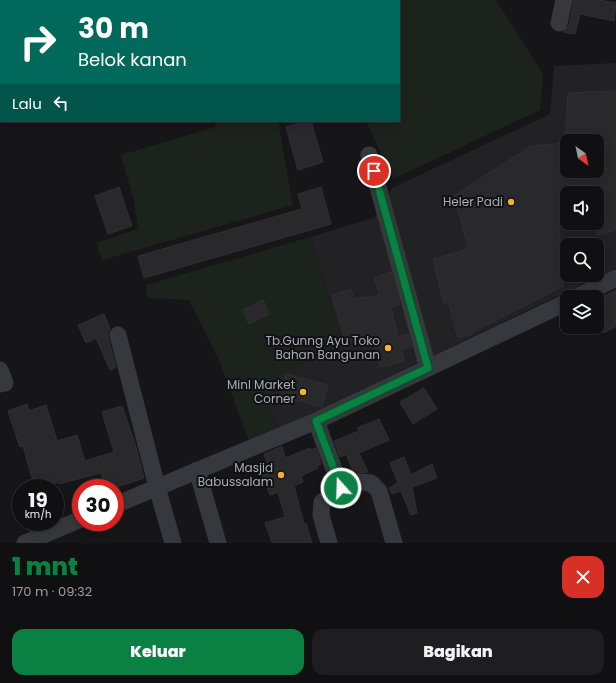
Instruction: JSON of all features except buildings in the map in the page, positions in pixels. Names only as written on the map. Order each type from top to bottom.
[{"type":"street","points":[[559,23],[564,0]]},
{"type":"street","points":[[369,156],[428,368]]},
{"type":"street","points":[[591,290],[616,278]]},
{"type":"street","points":[[124,501],[316,421],[560,305]]},
{"type":"street","points":[[118,335],[173,543]]},
{"type":"street","points":[[0,370],[5,383],[0,384]]},
{"type":"street","points":[[316,421],[341,488]]},
{"type":"street","points":[[197,470],[218,543]]},
{"type":"street","points":[[329,543],[321,513],[321,503],[329,495],[341,488],[364,482],[371,483],[376,486],[379,491],[394,543]]},
{"type":"street","points":[[26,543],[72,523]]},
{"type":"shaded area","points":[[400,0],[496,0],[543,74],[540,110],[393,179],[366,122],[400,122]]},
{"type":"shaded area","points":[[616,63],[616,268],[604,274],[604,238],[560,238],[560,282],[587,282],[570,290],[560,290],[560,295],[279,429],[259,383],[344,347],[311,237],[375,217],[392,188],[550,114],[554,66]]},
{"type":"shaded area","points":[[216,122],[278,122],[293,205],[102,260],[96,243],[138,229],[134,201],[121,155],[215,127]]},
{"type":"shaded area","points":[[311,237],[344,348],[259,383],[279,429],[249,441],[219,360],[189,300],[147,298],[146,285]]},
{"type":"place","name":"Heler Padi","points":[[511,202]]},
{"type":"place","name":"Tb.Gunng Ayu Toko Bahan Bangunan","points":[[388,348]]},
{"type":"place","name":"Minl Market Corner","points":[[303,392]]},
{"type":"place","name":"Masjid Babussalam","points":[[281,475]]},
{"type":"route","points":[[341,488],[316,421],[428,368],[374,171]]}]
